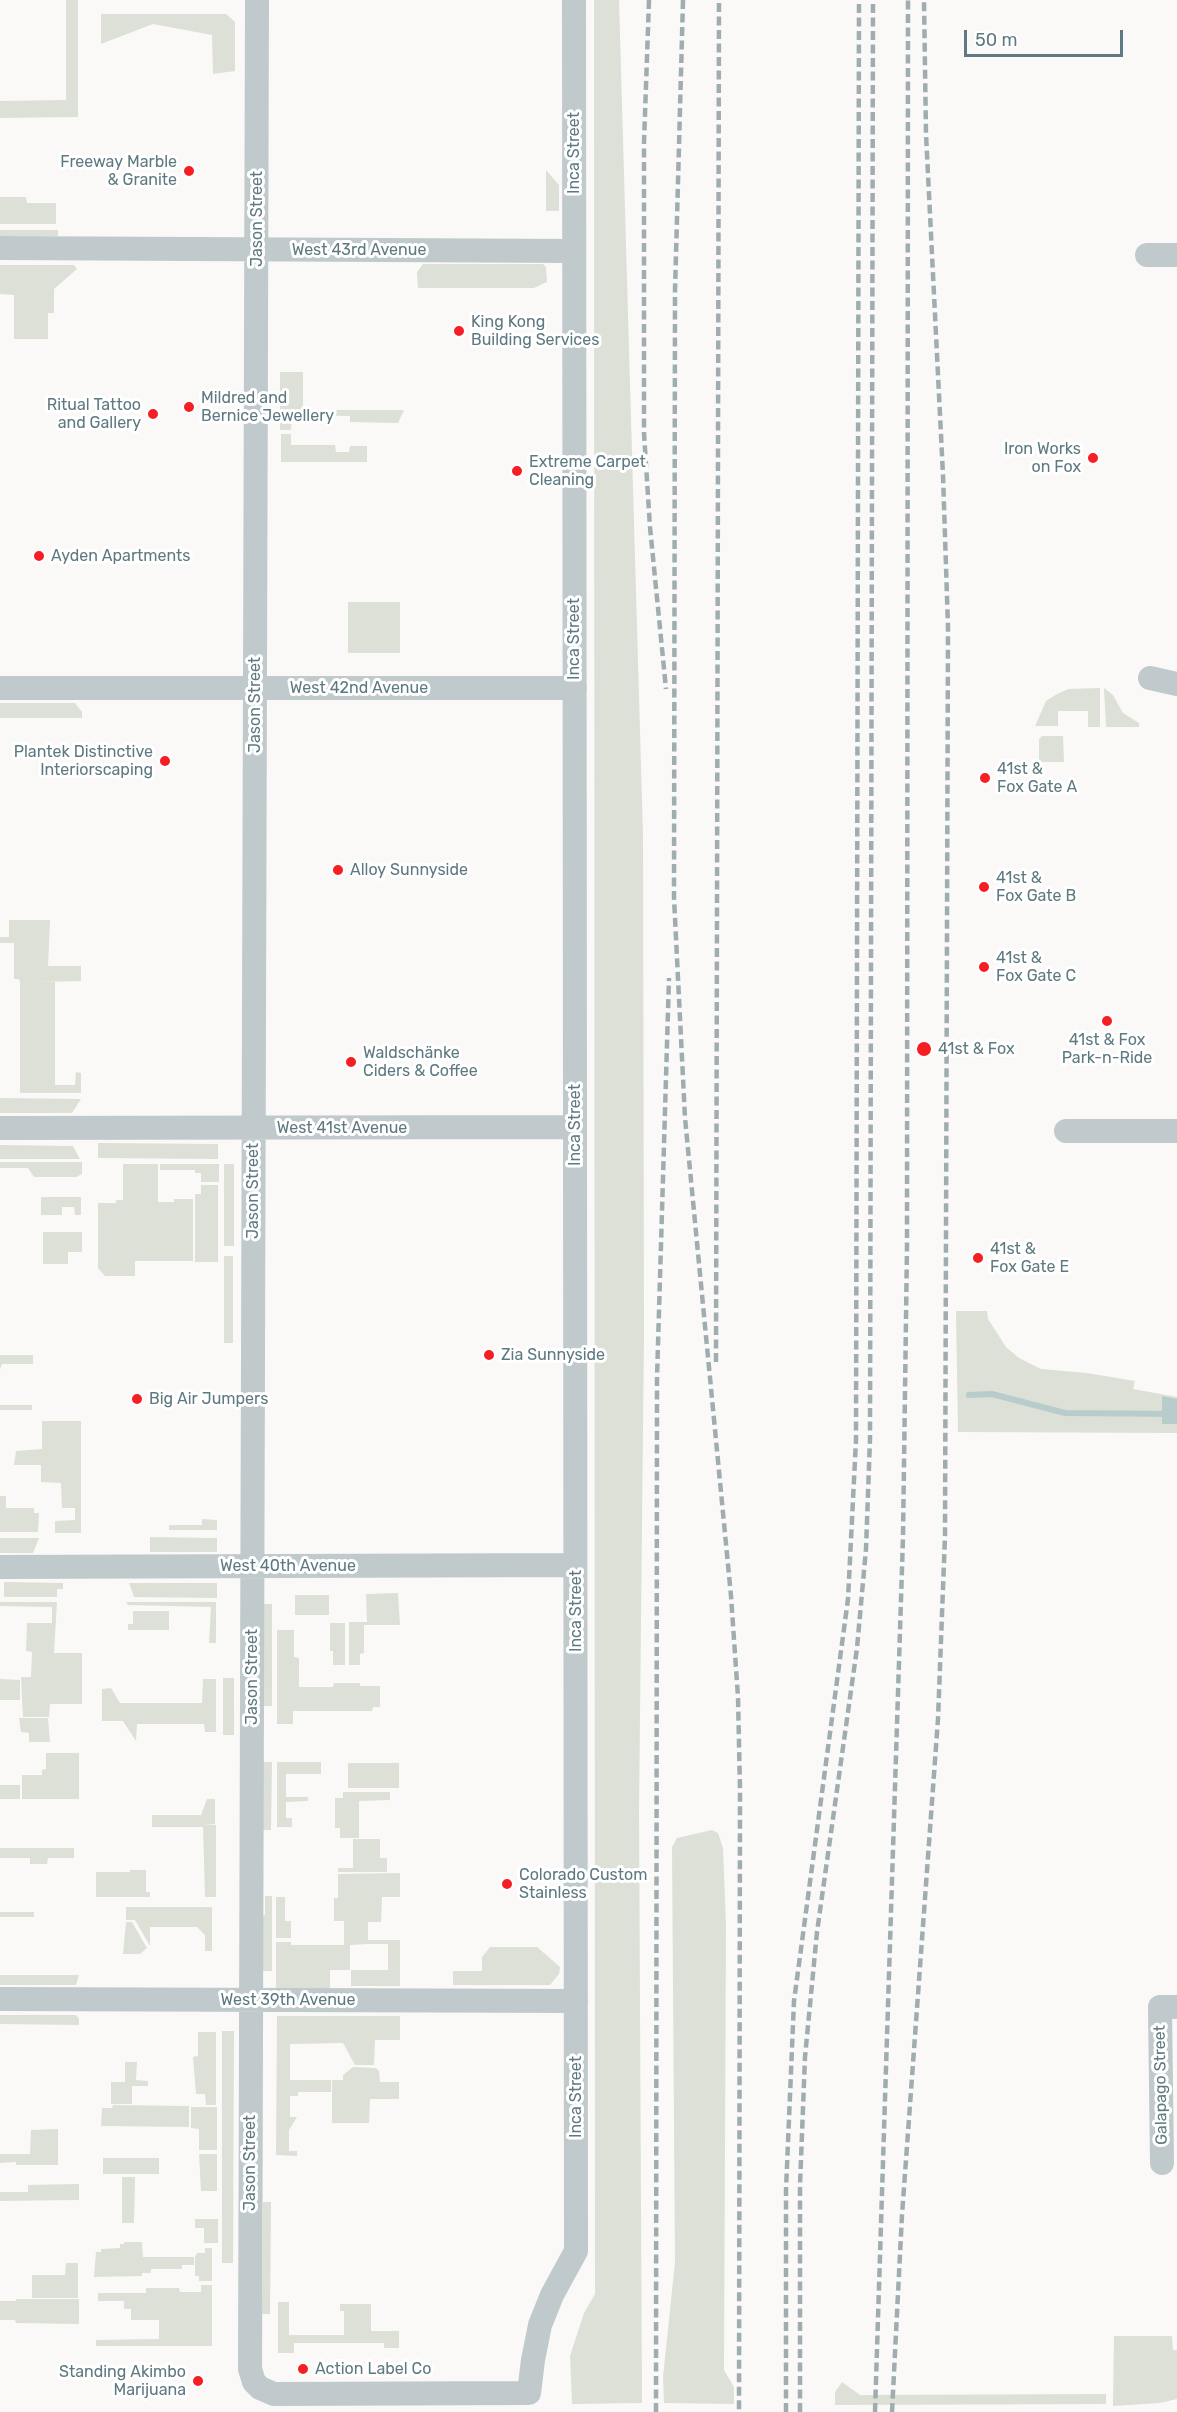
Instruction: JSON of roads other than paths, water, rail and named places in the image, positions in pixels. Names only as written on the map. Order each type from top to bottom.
[{"type":"street","name":"Jason Street","points":[[257,0],[250,2369],[254,2382],[260,2388],[274,2394],[530,2393],[533,2360],[540,2325],[552,2295],[576,2251]]},
{"type":"street","name":"Inca Street","points":[[574,0],[576,2251]]},
{"type":"street","name":"West 43rd Avenue","points":[[0,248],[574,250]]},
{"type":"street","points":[[1147,255],[1177,255]]},
{"type":"street","points":[[1150,678],[1177,684]]},
{"type":"street","name":"West 42nd Avenue","points":[[0,688],[574,688]]},
{"type":"street","name":"West 41st Avenue","points":[[0,1128],[575,1127]]},
{"type":"street","points":[[1066,1131],[1177,1131]]},
{"type":"street","name":"West 40th Avenue","points":[[0,1567],[575,1565]]},
{"type":"street","name":"West 39th Avenue","points":[[0,2000],[576,2001]]},
{"type":"street","name":"Galapago Street","points":[[1162,2163],[1168,2007]]},
{"type":"waterway","points":[[969,1395],[992,1394],[1065,1413],[1177,1414]]},
{"type":"railway","points":[[649,0],[644,143],[644,433],[650,527],[666,689]]},
{"type":"railway","points":[[683,0],[675,291],[674,898],[685,1118],[731,1596],[738,1697],[740,1790],[739,2412]]},
{"type":"railway","points":[[716,1362],[719,0]]},
{"type":"railway","points":[[786,2412],[786,2190],[794,2001],[848,1599],[856,1440],[859,0]]},
{"type":"railway","points":[[800,2412],[800,2185],[805,2057],[817,1932],[857,1648],[866,1549],[870,1439],[873,0]]},
{"type":"railway","points":[[875,2412],[903,1537],[907,1246],[908,0]]},
{"type":"railway","points":[[892,2412],[902,2215],[938,1719],[945,1536],[948,627],[926,134],[924,0]]},
{"type":"railway","points":[[656,2412],[657,1378],[669,978]]},
{"type":"place","name":"Freeway Marble & Granite","points":[[189,171]]},
{"type":"place","name":"King Kong Building Services","points":[[459,331]]},
{"type":"place","name":"Mildred and Bernice Jewellery","points":[[189,407]]},
{"type":"place","name":"Ritual Tattoo and Gallery","points":[[153,414]]},
{"type":"place","name":"Iron Works on Fox","points":[[1093,458]]},
{"type":"place","name":"Extreme Carpet Cleaning","points":[[517,471]]},
{"type":"place","name":"Ayden Apartments","points":[[39,556]]},
{"type":"place","name":"Plantek Distinctive Interiorscaping","points":[[165,761]]},
{"type":"place","name":"41st & Fox Gate A","points":[[985,778]]},
{"type":"place","name":"Alloy Sunnyside","points":[[338,870]]},
{"type":"place","name":"41st & Fox Gate B","points":[[984,887]]},
{"type":"place","name":"41st & Fox Gate C","points":[[984,967]]},
{"type":"place","name":"41st & Fox Park-n-Ride","points":[[1107,1021]]},
{"type":"place","name":"41st & Fox","points":[[924,1049]]},
{"type":"place","name":"Waldschänke Ciders & Coffee","points":[[351,1062]]},
{"type":"place","name":"41st & Fox Gate E","points":[[978,1258]]},
{"type":"place","name":"Zia Sunnyside","points":[[489,1355]]},
{"type":"place","name":"Big Air Jumpers","points":[[137,1399]]},
{"type":"place","name":"Colorado Custom Stainless","points":[[507,1884]]},
{"type":"place","name":"Action Label Co","points":[[303,2369]]},
{"type":"place","name":"Standing Akimbo Marijuana","points":[[198,2381]]}]
